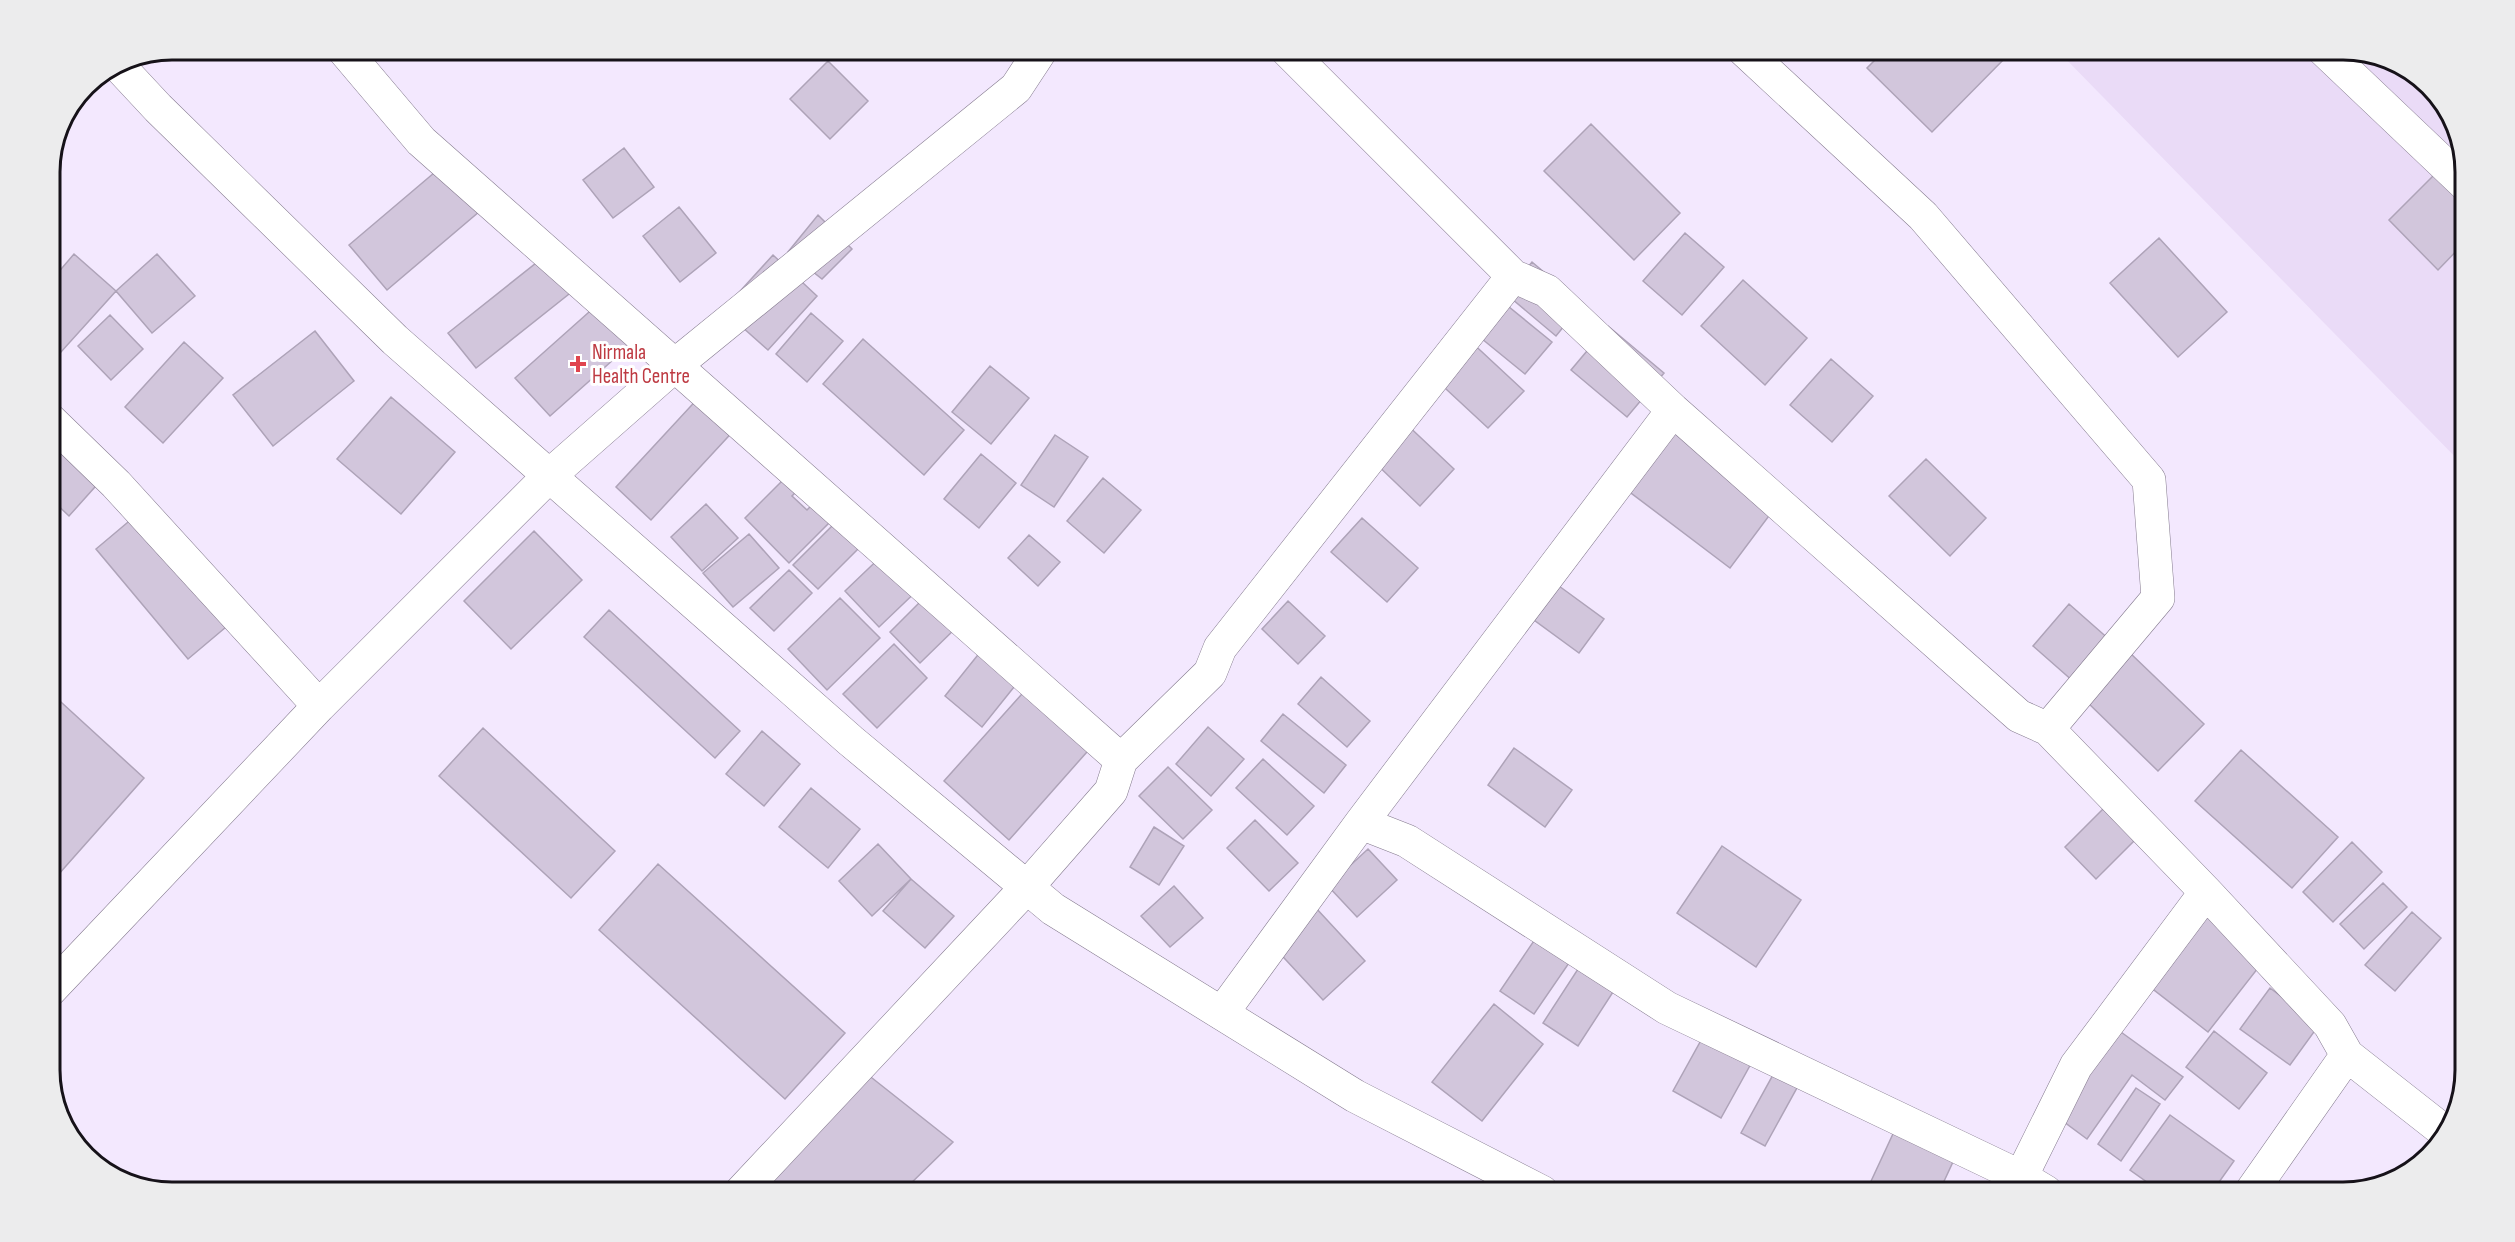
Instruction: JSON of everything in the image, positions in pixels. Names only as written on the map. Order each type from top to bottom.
[{"type":"street","points":[[352,60],[421,141],[1121,760]]},
{"type":"street","points":[[60,979],[320,706],[549,476],[674,366],[1016,88],[1032,60]]},
{"type":"street","points":[[1297,60],[1513,276],[1547,291],[1673,410],[2019,716],[2048,729],[2206,892],[2330,1025],[2347,1055],[2439,1127]]},
{"type":"street","points":[[1755,60],[1923,216],[2149,480],[2157,598],[2048,729]]},
{"type":"street","points":[[2335,60],[2455,174]]},
{"type":"street","points":[[124,72],[158,108],[395,340],[851,741],[1053,909],[1355,1096],[1523,1182]]},
{"type":"street","points":[[750,1182],[1027,887],[1111,791],[1121,760],[1210,673],[1220,648],[1513,276]]},
{"type":"street","points":[[1222,1013],[1673,410]]},
{"type":"street","points":[[60,430],[116,484],[320,706]]},
{"type":"street","points":[[1362,823],[1407,841],[1667,1008],[2027,1182]]},
{"type":"street","points":[[2034,1182],[2076,1066],[2206,892]]},
{"type":"street","points":[[2258,1182],[2347,1055]]},
{"type":"shaded area","points":[[2067,60],[2350,60],[2379,66],[2392,72],[2405,79],[2427,98],[2449,136],[2455,165],[2455,457]]},
{"type":"building","points":[[1875,60],[2003,60],[1932,132],[1867,68]]},
{"type":"building","points":[[828,61],[868,101],[830,139],[790,99]]},
{"type":"building","points":[[1591,124],[1680,213],[1634,260],[1544,171]]},
{"type":"building","points":[[624,148],[654,187],[613,218],[583,180]]},
{"type":"building","points":[[454,156],[493,200],[387,290],[349,245]]},
{"type":"building","points":[[2444,165],[2455,177],[2455,252],[2438,270],[2389,220]]},
{"type":"building","points":[[679,207],[716,253],[680,282],[643,236]]},
{"type":"building","points":[[818,215],[852,249],[822,279],[788,252]]},
{"type":"building","points":[[1685,233],[1724,267],[1682,315],[1643,281]]},
{"type":"building","points":[[2159,238],[2227,312],[2178,357],[2110,283]]},
{"type":"building","points":[[560,244],[588,279],[476,368],[448,333]]},
{"type":"building","points":[[74,254],[116,291],[61,352],[60,351],[60,270]]},
{"type":"building","points":[[157,254],[195,296],[152,333],[116,291]]},
{"type":"building","points":[[773,255],[817,296],[768,350],[723,310]]},
{"type":"building","points":[[1532,262],[1582,304],[1556,336],[1506,294]]},
{"type":"building","points":[[1743,280],[1807,338],[1765,385],[1701,326]]},
{"type":"building","points":[[607,296],[641,335],[550,416],[515,378]]},
{"type":"building","points":[[1498,298],[1552,342],[1525,374],[1471,330]]},
{"type":"building","points":[[811,313],[843,341],[807,382],[776,354]]},
{"type":"building","points":[[110,315],[143,349],[111,380],[78,346]]},
{"type":"building","points":[[1608,326],[1664,373],[1627,417],[1571,370]]},
{"type":"building","points":[[315,331],[354,381],[273,446],[233,395]]},
{"type":"building","points":[[1467,338],[1524,391],[1488,428],[1432,376]]},
{"type":"building","points":[[863,339],[964,430],[924,475],[823,384]]},
{"type":"building","points":[[184,342],[223,378],[163,443],[125,407]]},
{"type":"building","points":[[1831,359],[1873,396],[1832,442],[1790,405]]},
{"type":"building","points":[[990,366],[1029,398],[991,444],[952,412]]},
{"type":"building","points":[[702,394],[738,426],[651,520],[616,487]]},
{"type":"building","points":[[391,397],[455,452],[401,514],[337,459]]},
{"type":"building","points":[[1676,416],[1783,497],[1730,568],[1623,487]]},
{"type":"building","points":[[1402,420],[1454,469],[1420,506],[1369,457]]},
{"type":"building","points":[[1055,435],[1088,457],[1054,507],[1021,485]]},
{"type":"building","points":[[60,437],[103,478],[69,516],[60,507]]},
{"type":"building","points":[[981,454],[1016,483],[979,528],[944,499]]},
{"type":"building","points":[[1926,459],[1986,518],[1950,556],[1889,496]]},
{"type":"building","points":[[800,463],[813,475],[792,496],[807,510],[826,490],[844,508],[789,563],[745,518]]},
{"type":"building","points":[[1103,478],[1141,510],[1104,553],[1067,521]]},
{"type":"building","points":[[706,504],[738,538],[702,571],[671,537]]},
{"type":"building","points":[[140,512],[232,622],[188,659],[96,549]]},
{"type":"building","points":[[844,514],[869,538],[818,589],[793,565]]},
{"type":"building","points":[[1362,518],[1418,568],[1387,602],[1331,552]]},
{"type":"building","points":[[534,531],[582,580],[511,649],[464,601]]},
{"type":"building","points":[[749,534],[779,568],[733,607],[703,573]]},
{"type":"building","points":[[1029,535],[1060,562],[1038,586],[1008,558]]},
{"type":"building","points":[[891,547],[925,583],[879,627],[845,591]]},
{"type":"building","points":[[789,570],[812,593],[774,631],[750,608]]},
{"type":"building","points":[[1559,586],[1604,619],[1579,653],[1534,620]]},
{"type":"building","points":[[931,591],[961,623],[920,663],[890,632]]},
{"type":"building","points":[[840,598],[880,638],[827,690],[788,649]]},
{"type":"building","points":[[1288,601],[1325,636],[1298,664],[1262,629]]},
{"type":"building","points":[[2069,604],[2111,641],[2074,682],[2033,646]]},
{"type":"building","points":[[609,610],[740,731],[715,758],[584,637]]},
{"type":"building","points":[[894,644],[927,678],[877,728],[843,694]]},
{"type":"building","points":[[985,646],[1022,677],[982,727],[945,696]]},
{"type":"building","points":[[2129,652],[2204,724],[2158,771],[2084,699]]},
{"type":"building","points":[[1321,677],[1370,721],[1347,747],[1298,704]]},
{"type":"building","points":[[1029,686],[1094,744],[1009,840],[944,781]]},
{"type":"building","points":[[60,701],[144,778],[60,873]]},
{"type":"building","points":[[1283,714],[1346,765],[1324,793],[1261,741]]},
{"type":"building","points":[[1208,727],[1244,759],[1211,796],[1176,764]]},
{"type":"building","points":[[483,728],[615,851],[571,898],[439,776]]},
{"type":"building","points":[[762,731],[800,764],[764,806],[726,774]]},
{"type":"building","points":[[1514,748],[1572,790],[1545,827],[1488,785]]},
{"type":"building","points":[[2241,750],[2338,837],[2292,888],[2195,801]]},
{"type":"building","points":[[1263,759],[1314,806],[1287,835],[1236,788]]},
{"type":"building","points":[[1168,767],[1212,810],[1183,839],[1139,796]]},
{"type":"building","points":[[811,788],[860,829],[828,868],[779,827]]},
{"type":"building","points":[[2115,797],[2147,828],[2096,879],[2065,847]]},
{"type":"building","points":[[1255,820],[1298,863],[1269,891],[1227,848]]},
{"type":"building","points":[[1154,827],[1184,846],[1159,885],[1130,867]]},
{"type":"building","points":[[2352,842],[2382,872],[2333,922],[2303,892]]},
{"type":"building","points":[[878,844],[911,879],[872,916],[839,881]]},
{"type":"building","points":[[1722,846],[1801,900],[1756,967],[1677,913]]},
{"type":"building","points":[[1368,849],[1397,880],[1357,917],[1328,886]]},
{"type":"building","points":[[658,864],[845,1033],[785,1099],[599,930]]},
{"type":"building","points":[[911,879],[954,916],[925,948],[883,911]]},
{"type":"building","points":[[2383,883],[2407,907],[2364,949],[2340,924]]},
{"type":"building","points":[[1174,886],[1203,918],[1170,947],[1141,916]]},
{"type":"building","points":[[2206,905],[2269,954],[2208,1032],[2145,983]]},
{"type":"building","points":[[1315,907],[1365,961],[1323,1000],[1273,946]]},
{"type":"building","points":[[2412,912],[2441,938],[2395,991],[2365,965]]},
{"type":"building","points":[[1546,923],[1580,947],[1534,1014],[1500,991]]},
{"type":"building","points":[[1591,949],[1626,972],[1578,1046],[1543,1023]]},
{"type":"building","points":[[2270,988],[2319,1025],[2290,1065],[2240,1029]]},
{"type":"building","points":[[1494,1004],[1543,1044],[1482,1121],[1432,1082]]},
{"type":"building","points":[[1715,1015],[1763,1042],[1721,1118],[1673,1091]]},
{"type":"building","points":[[2114,1027],[2183,1077],[2165,1100],[2132,1075],[2087,1139],[2052,1113]]},
{"type":"building","points":[[2214,1031],[2267,1073],[2239,1109],[2186,1067]]},
{"type":"building","points":[[1785,1053],[1809,1066],[1765,1146],[1741,1133]]},
{"type":"building","points":[[867,1074],[953,1142],[912,1182],[754,1182]]},
{"type":"building","points":[[2136,1088],[2160,1104],[2121,1161],[2098,1144]]},
{"type":"building","points":[[1905,1108],[1965,1136],[1944,1182],[1871,1182]]},
{"type":"building","points":[[2170,1115],[2234,1161],[2219,1182],[2147,1182],[2130,1170]]},
{"type":"building","points":[[2001,1167],[2024,1182],[1993,1182]]},
{"type":"place","name":"Nirmala Health Centre","points":[[578,364]]}]
